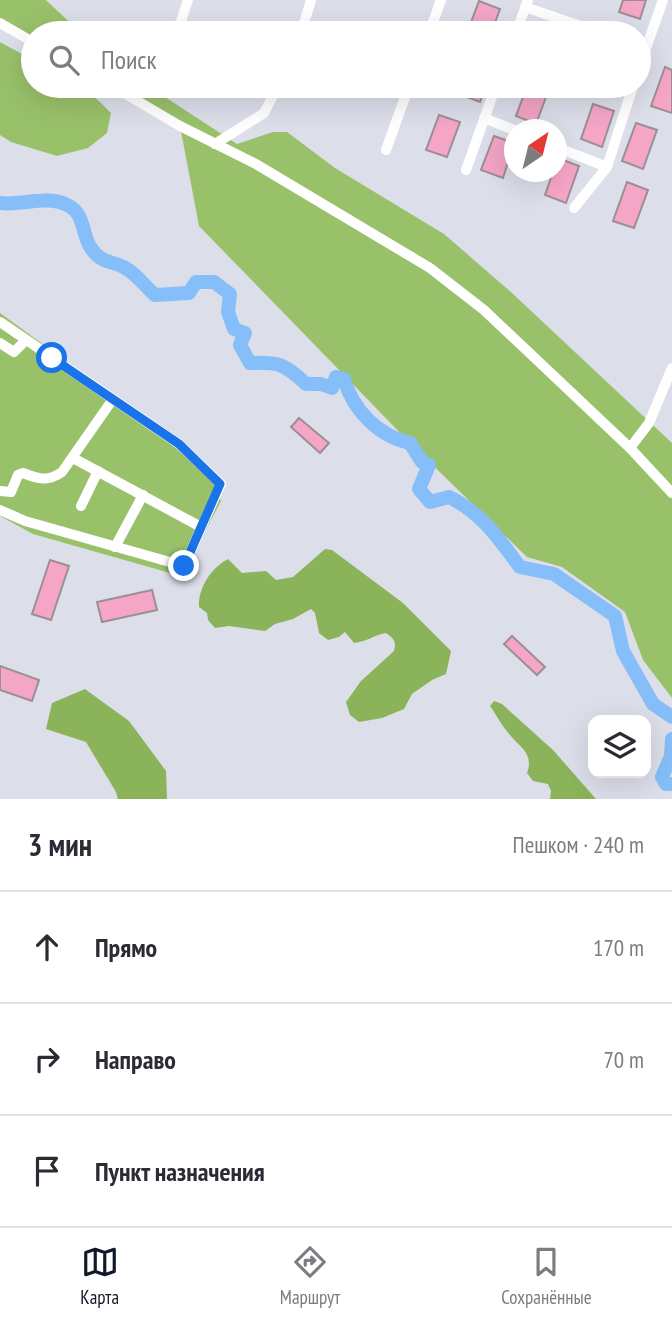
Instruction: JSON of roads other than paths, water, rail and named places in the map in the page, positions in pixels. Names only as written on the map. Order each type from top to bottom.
[{"type":"street","points":[[181,21],[188,0]]},
{"type":"street","points":[[305,21],[311,0]]},
{"type":"street","points":[[433,21],[441,0]]},
{"type":"street","points":[[651,27],[663,0]]},
{"type":"street","points":[[520,21],[526,3],[571,21]]},
{"type":"street","points":[[0,23],[21,35]]},
{"type":"street","points":[[134,98],[180,126],[256,164],[430,268],[484,310],[630,448],[672,493]]},
{"type":"street","points":[[215,144],[264,113],[272,98]]},
{"type":"street","points":[[386,150],[405,98]]},
{"type":"street","points":[[466,170],[492,98]]},
{"type":"street","points":[[575,208],[607,167],[629,98]]},
{"type":"street","points":[[484,118],[504,126]]},
{"type":"street","points":[[567,151],[607,167]]},
{"type":"street","points":[[0,322],[179,444],[220,484],[184,566],[25,522],[0,510]]},
{"type":"street","points":[[0,343],[13,352],[26,340]]},
{"type":"street","points":[[630,448],[649,423],[672,368]]},
{"type":"street","points":[[0,491],[11,492],[18,475],[23,473],[42,480],[53,478],[62,472],[113,399]]},
{"type":"street","points":[[73,457],[201,527]]},
{"type":"street","points":[[81,506],[98,471]]},
{"type":"street","points":[[115,547],[142,495]]},
{"type":"waterway","points":[[0,203],[52,201],[69,206],[78,214],[88,243],[95,253],[131,272],[155,295],[189,293],[196,282],[214,282],[230,294],[228,312],[234,329],[245,333],[240,345],[250,363],[281,366],[306,384],[321,384],[332,388],[336,377],[344,379],[354,401],[368,420],[387,434],[410,443],[422,462],[429,465],[419,489],[430,502],[449,497],[461,503],[489,527],[520,567],[554,574],[615,616],[623,651],[653,704],[672,717]]},
{"type":"waterway","points":[[672,739],[671,756],[662,777],[666,784],[672,784]]}]
